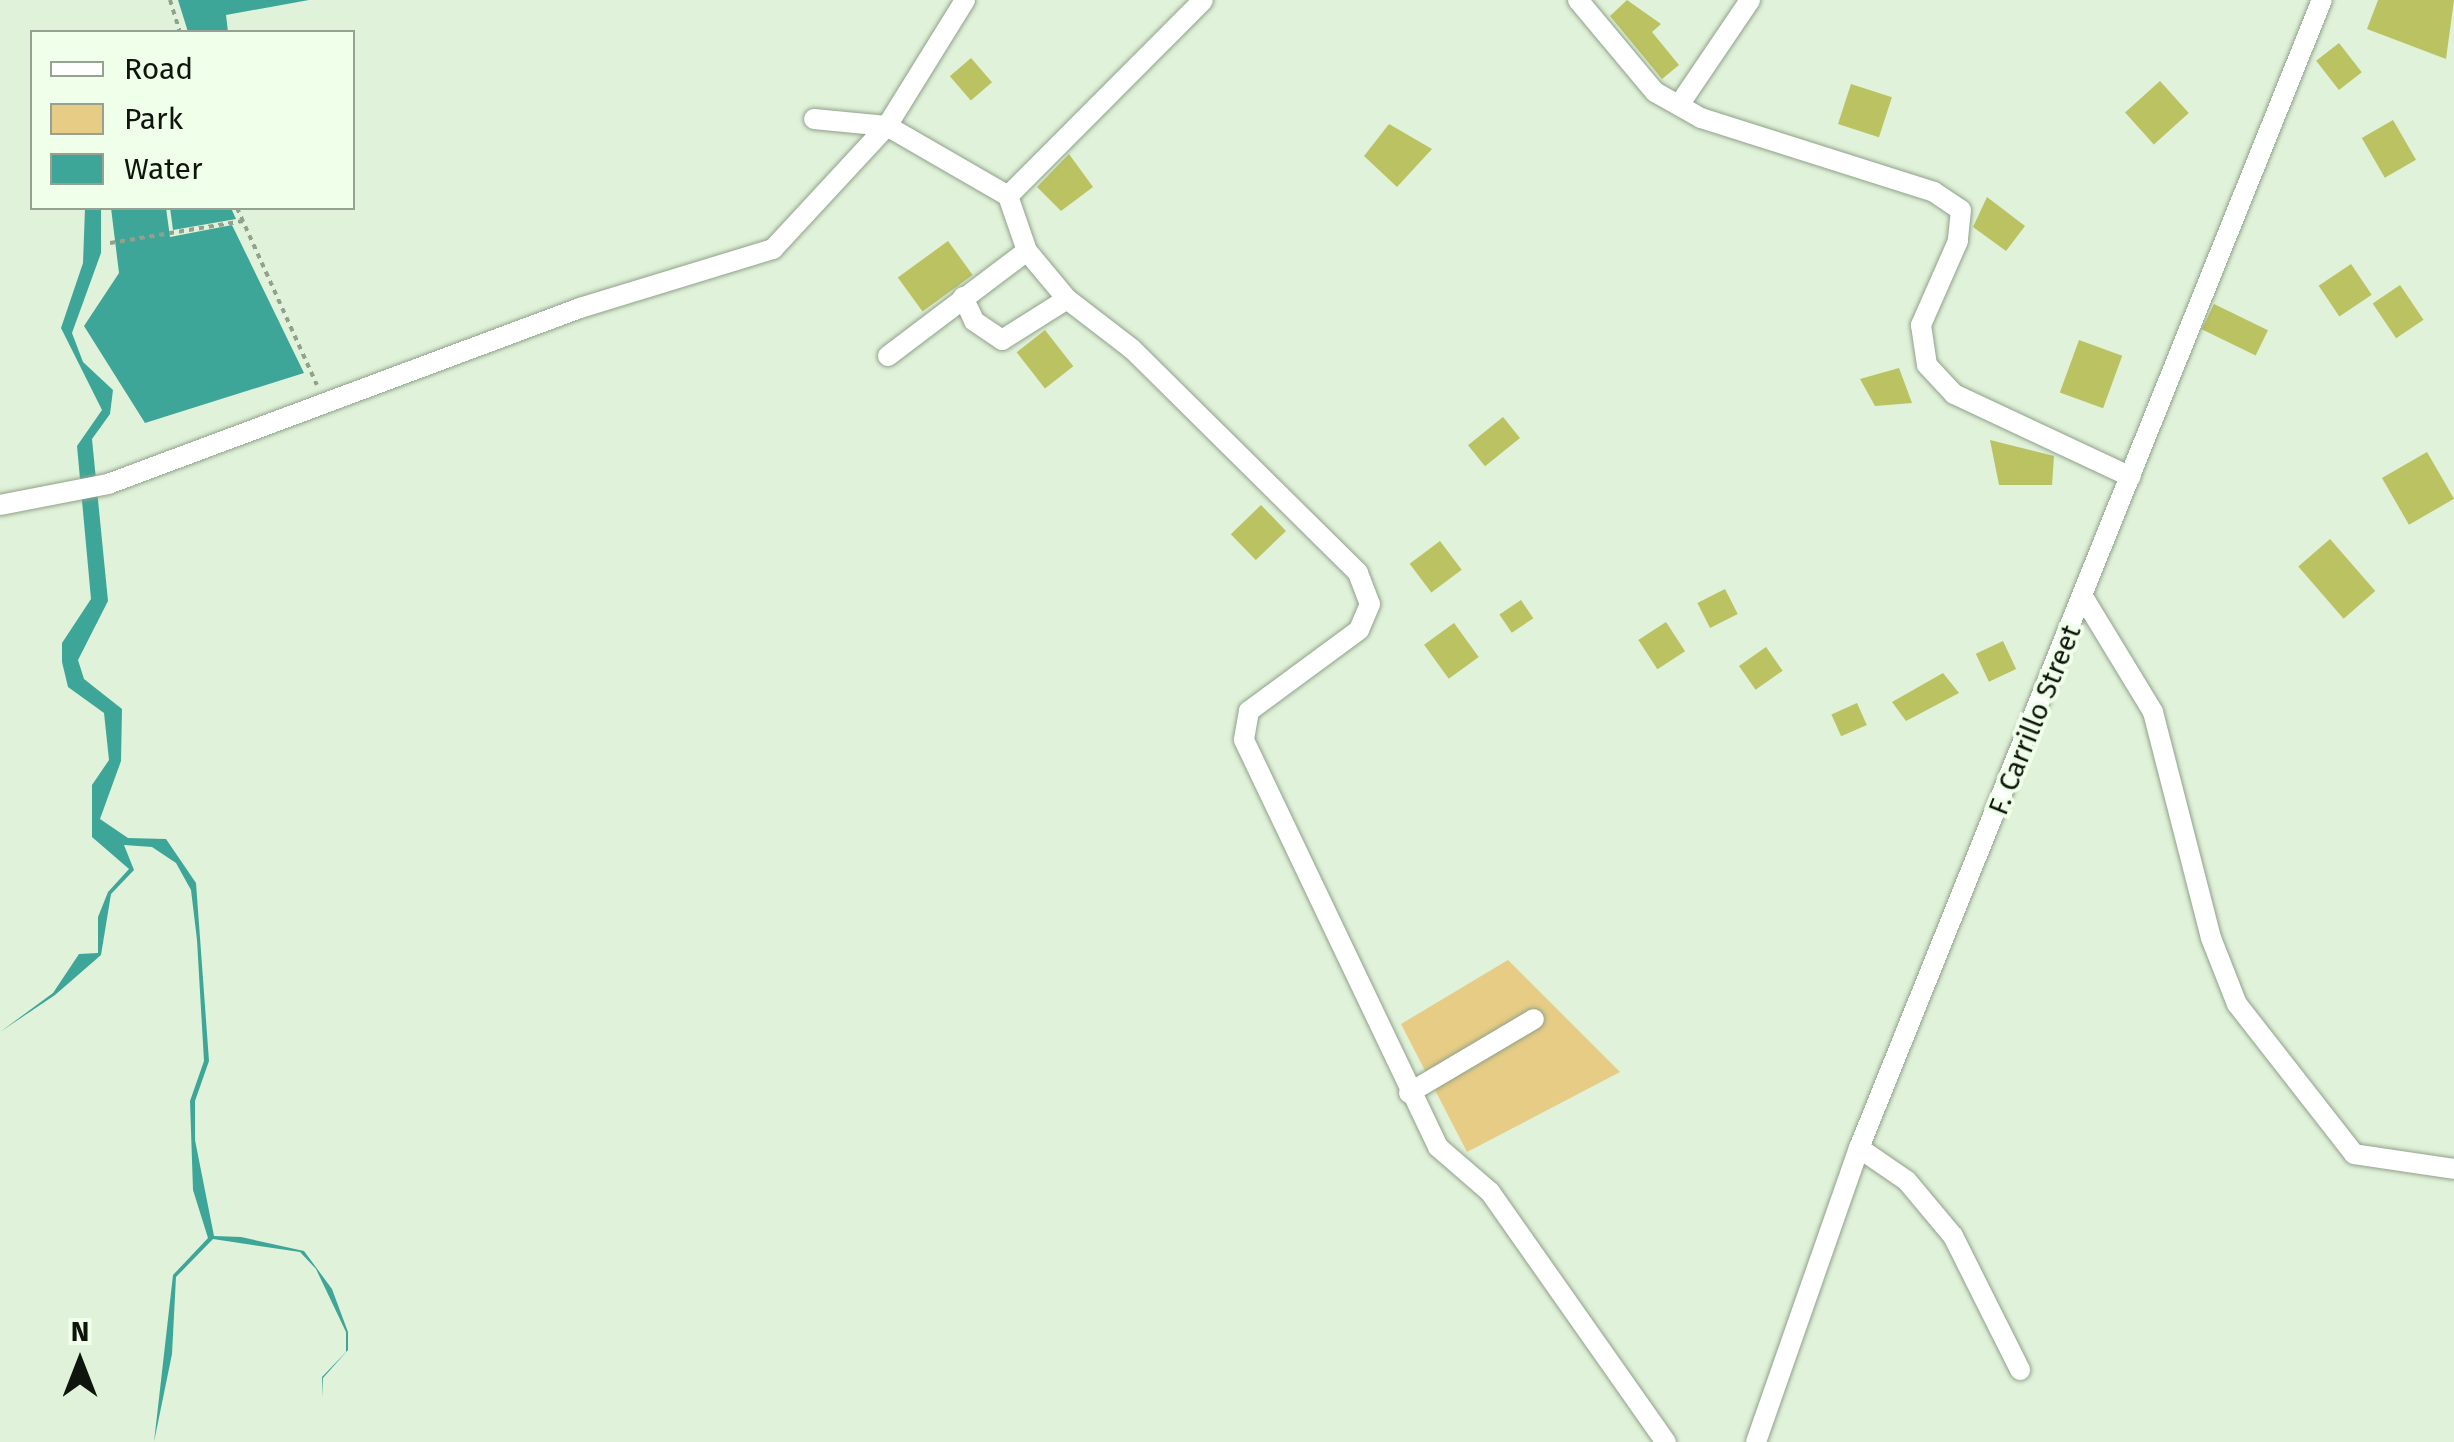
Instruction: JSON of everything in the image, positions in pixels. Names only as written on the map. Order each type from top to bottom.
[{"type":"street","points":[[0,505],[108,484],[328,407],[580,308],[773,250],[887,126],[965,0]]},
{"type":"street","points":[[1008,196],[1202,0]]},
{"type":"street","points":[[1578,0],[1655,92],[1678,105],[1961,210],[1958,241],[1921,325],[1927,365],[1954,394],[2131,477]]},
{"type":"street","points":[[1678,105],[1750,0]]},
{"type":"street","name":"F. Carrillo Street","points":[[1756,1442],[1859,1148],[2085,600],[2322,0]]},
{"type":"street","points":[[814,119],[887,126],[1008,196],[1026,251],[1067,298],[1132,349],[1358,573],[1370,604],[1359,630],[1250,711],[1244,740],[1438,1148],[1490,1192],[1666,1442]]},
{"type":"street","points":[[888,356],[1026,251]]},
{"type":"street","points":[[963,297],[974,321],[1002,340],[1067,298]]},
{"type":"street","points":[[2085,600],[2154,712],[2211,938],[2237,1004],[2354,1154],[2454,1169]]},
{"type":"street","points":[[1410,1094],[1534,1019]]},
{"type":"street","points":[[1859,1148],[1907,1181],[1953,1236],[2020,1370]]},
{"type":"path","points":[[170,0],[179,30]]},
{"type":"path","points":[[238,210],[328,407]]},
{"type":"path","points":[[110,243],[243,221]]},
{"type":"green space","points":[[1508,960],[1620,1072],[1467,1152],[1401,1024]]},
{"type":"water","points":[[178,0],[309,0],[226,15],[228,30],[187,30]]},
{"type":"water","points":[[85,210],[101,210],[101,253],[72,333],[83,362],[113,390],[110,414],[92,439],[108,601],[78,660],[84,679],[122,709],[121,761],[100,819],[128,838],[166,839],[196,883],[209,1061],[195,1101],[195,1140],[214,1236],[241,1237],[304,1251],[332,1289],[348,1332],[348,1350],[323,1378],[323,1397],[322,1377],[346,1352],[346,1332],[316,1269],[300,1252],[213,1239],[176,1277],[172,1354],[154,1442],[173,1275],[208,1238],[193,1190],[190,1101],[204,1061],[197,940],[191,890],[176,863],[152,847],[124,845],[134,870],[111,894],[101,955],[55,995],[0,1032],[53,993],[79,954],[98,953],[98,917],[108,892],[129,869],[92,837],[92,785],[109,760],[104,713],[68,687],[62,662],[62,643],[91,599],[77,446],[102,410],[61,328],[83,263]]},
{"type":"water","points":[[111,210],[166,210],[170,237],[232,225],[304,373],[145,423],[84,326],[119,273]]},
{"type":"water","points":[[170,210],[232,210],[236,219],[173,230]]},
{"type":"building","points":[[1627,0],[1661,24],[1652,32],[1679,65],[1662,79],[1610,16]]},
{"type":"building","points":[[2378,0],[2454,0],[2446,59],[2367,29]]},
{"type":"building","points":[[2339,43],[2362,72],[2339,90],[2316,61]]},
{"type":"building","points":[[971,58],[992,82],[971,101],[950,76]]},
{"type":"building","points":[[2160,81],[2189,113],[2154,144],[2125,112]]},
{"type":"building","points":[[1851,84],[1892,97],[1879,137],[1838,124]]},
{"type":"building","points":[[2393,120],[2416,160],[2385,178],[2362,138]]},
{"type":"building","points":[[1389,124],[1432,149],[1397,187],[1364,156]]},
{"type":"building","points":[[1069,154],[1093,187],[1061,211],[1037,187]]},
{"type":"building","points":[[1987,197],[2025,226],[2006,251],[1973,227]]},
{"type":"building","points":[[948,241],[973,275],[923,311],[898,277]]},
{"type":"building","points":[[2351,264],[2372,295],[2339,316],[2319,286]]},
{"type":"building","points":[[2400,285],[2423,320],[2396,338],[2373,303]]},
{"type":"building","points":[[2214,304],[2268,330],[2256,355],[2202,329]]},
{"type":"building","points":[[1045,330],[1073,366],[1045,388],[1017,352]]},
{"type":"building","points":[[2079,340],[2122,356],[2103,408],[2060,393]]},
{"type":"building","points":[[1899,368],[1912,403],[1875,406],[1860,379]]},
{"type":"building","points":[[1503,417],[1520,438],[1485,466],[1468,445]]},
{"type":"building","points":[[1990,440],[2054,456],[2052,485],[1999,485]]},
{"type":"building","points":[[2427,452],[2454,499],[2409,525],[2382,478]]},
{"type":"building","points":[[1261,505],[1286,531],[1256,560],[1231,534]]},
{"type":"building","points":[[2330,539],[2375,591],[2344,619],[2298,567]]},
{"type":"building","points":[[1440,541],[1462,570],[1431,593],[1410,564]]},
{"type":"building","points":[[1725,589],[1738,614],[1710,628],[1697,603]]},
{"type":"building","points":[[1521,600],[1533,618],[1512,633],[1499,615]]},
{"type":"building","points":[[1666,622],[1685,651],[1657,669],[1638,640]]},
{"type":"building","points":[[1454,623],[1479,657],[1449,679],[1424,645]]},
{"type":"building","points":[[2003,641],[2016,669],[1989,682],[1976,654]]},
{"type":"building","points":[[1766,647],[1783,671],[1756,690],[1739,666]]},
{"type":"building","points":[[1943,673],[1959,693],[1906,721],[1892,702]]},
{"type":"building","points":[[1857,703],[1867,725],[1841,736],[1831,714]]}]
